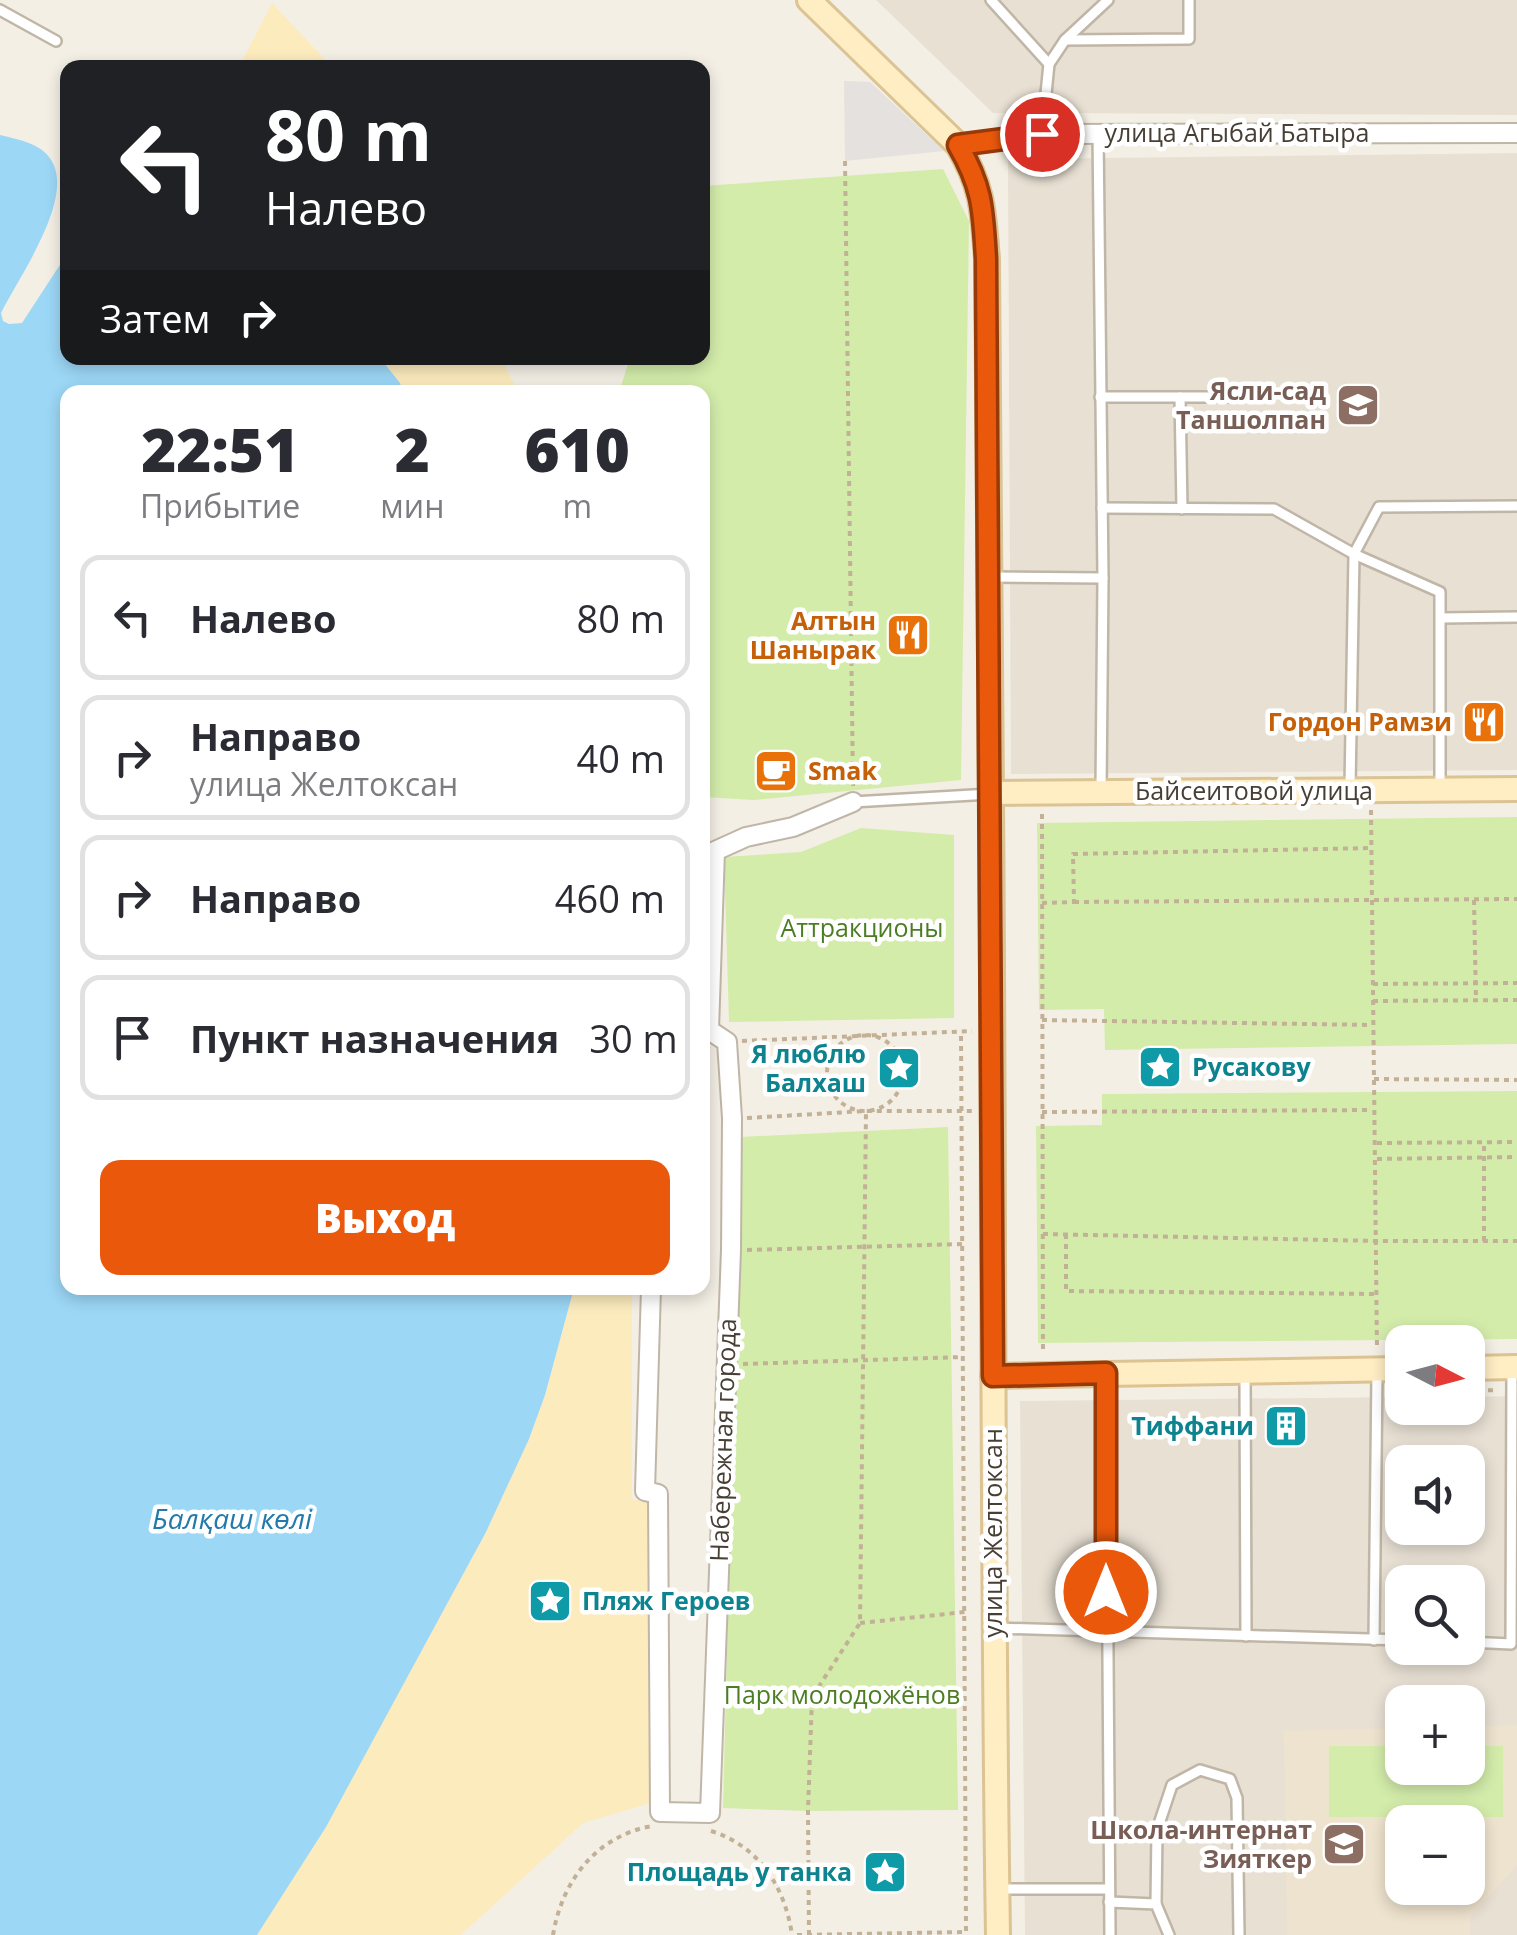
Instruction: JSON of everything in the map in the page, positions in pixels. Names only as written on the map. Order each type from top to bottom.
[{"type":"street","name":"улица Желтоксан","points":[[809,0],[958,145],[976,175],[984,211],[998,1935]]},
{"type":"street","name":"улица Агыбай Батыра","points":[[958,145],[1042,134],[1517,134]]},
{"type":"street","name":"Байсеитовой улица","points":[[991,794],[1517,789]]},
{"type":"street","points":[[710,940],[714,851],[746,837],[793,827],[853,802]]},
{"type":"street","points":[[710,1032],[727,1042]]},
{"type":"street","name":"Набережная города","points":[[651,1295],[646,1491],[658,1494],[660,1812],[710,1813],[731,1250],[732,1118],[727,1042]]},
{"type":"street","points":[[993,1376],[1385,1369]]},
{"type":"street","points":[[1485,1371],[1513,1375]]},
{"type":"lane","points":[[991,0],[1048,64]]},
{"type":"lane","points":[[1042,134],[1048,64],[1065,40],[1108,0]]},
{"type":"lane","points":[[1065,40],[1189,39],[1189,0]]},
{"type":"lane","points":[[0,10],[56,40]]},
{"type":"lane","points":[[1098,133],[1102,792]]},
{"type":"lane","points":[[1100,397],[1229,397]]},
{"type":"lane","points":[[1180,397],[1182,509]]},
{"type":"lane","points":[[1360,790],[1354,554],[1379,507],[1517,506]]},
{"type":"lane","points":[[1102,508],[1274,509],[1354,554],[1440,592],[1440,790]]},
{"type":"lane","points":[[987,576],[1103,578]]},
{"type":"lane","points":[[1440,618],[1517,617]]},
{"type":"lane","points":[[853,802],[991,794]]},
{"type":"lane","points":[[1374,1640],[1377,1369]]},
{"type":"lane","points":[[1245,1370],[1246,1636]]},
{"type":"lane","points":[[1106,1373],[1110,1935]]},
{"type":"lane","points":[[1485,1643],[1514,1645],[1513,1375]]},
{"type":"lane","points":[[993,1628],[1385,1640]]},
{"type":"lane","points":[[1169,1935],[1156,1904],[1157,1830],[1172,1784],[1200,1770],[1230,1779],[1238,1798],[1239,1935]]},
{"type":"lane","points":[[998,1889],[1109,1889]]},
{"type":"lane","points":[[1109,1902],[1156,1904]]},
{"type":"path","points":[[845,161],[853,802]]},
{"type":"path","points":[[1360,790],[1372,848],[1377,1369]]},
{"type":"path","points":[[1042,793],[1042,1374]]},
{"type":"path","points":[[1074,902],[1073,854],[1372,848]]},
{"type":"path","points":[[1474,900],[1476,1000]]},
{"type":"path","points":[[1042,903],[1517,900]]},
{"type":"path","points":[[1373,984],[1517,983]]},
{"type":"path","points":[[1373,1001],[1517,1000]]},
{"type":"path","points":[[1042,1020],[1374,1025]]},
{"type":"path","points":[[727,1042],[992,1030]]},
{"type":"path","points":[[701,1828],[736,1842],[764,1866],[784,1898],[795,1935],[966,1932],[961,1031]]},
{"type":"path","points":[[863,1034],[891,1044],[898,1052],[903,1072],[893,1099],[876,1110],[856,1110],[838,1101],[826,1074],[836,1046],[863,1034]]},
{"type":"path","points":[[1374,1079],[1517,1080]]},
{"type":"path","points":[[1042,1112],[1374,1110]]},
{"type":"path","points":[[732,1118],[866,1111],[991,1112]]},
{"type":"path","points":[[810,1935],[808,1811],[812,1696],[860,1623],[866,1111]]},
{"type":"path","points":[[1484,1142],[1484,1241]]},
{"type":"path","points":[[1375,1143],[1517,1142]]},
{"type":"path","points":[[1375,1159],[1517,1157]]},
{"type":"path","points":[[1042,1234],[1517,1241]]},
{"type":"path","points":[[1066,1234],[1066,1291],[1376,1294]]},
{"type":"path","points":[[731,1250],[963,1244]]},
{"type":"path","points":[[724,1365],[963,1357]]},
{"type":"path","points":[[1485,1385],[1513,1375]]},
{"type":"path","points":[[860,1623],[965,1612]]},
{"type":"path","points":[[553,1935],[562,1898],[582,1866],[627,1833],[658,1826]]},
{"type":"shaded area","points":[[876,0],[1517,0],[1517,115],[993,113]]},
{"type":"shaded area","points":[[844,81],[870,82],[944,151],[845,161]]},
{"type":"shaded area","points":[[1517,153],[1517,770],[1011,774],[1008,159]]},
{"type":"shaded area","points":[[1517,1396],[1517,1935],[1025,1935],[1020,1401],[1385,1397],[1385,1425],[1485,1425],[1485,1397]]},
{"type":"shaded area","name":"Школа-интернат Зияткер","points":[[1517,1725],[1517,1865],[1485,1901],[1485,1805],[1385,1805],[1385,1905],[1482,1905],[1470,1918],[1470,1935],[1287,1935],[1284,1731],[1385,1728],[1385,1785],[1485,1785],[1485,1726]]},
{"type":"green space","points":[[943,169],[969,221],[961,780],[754,800],[710,797],[710,385],[621,385],[628,365],[710,365],[710,186]]},
{"type":"green space","points":[[1517,817],[1517,1044],[1105,1050],[1104,1009],[1039,1010],[1037,823]]},
{"type":"green space","name":"Аттракционы","points":[[861,828],[954,835],[954,1018],[729,1022],[724,857],[801,852]]},
{"type":"green space","points":[[1517,1091],[1517,1339],[1485,1339],[1485,1325],[1385,1325],[1385,1340],[1038,1343],[1036,1126],[1102,1125],[1102,1094]]},
{"type":"green space","name":"Парк молодожёнов","points":[[948,1127],[958,1810],[723,1808],[740,1137]]},
{"type":"green space","points":[[1329,1746],[1385,1746],[1385,1785],[1485,1785],[1485,1746],[1503,1746],[1503,1817],[1485,1817],[1485,1805],[1385,1805],[1385,1817],[1329,1817]]},
{"type":"sand","points":[[272,3],[325,60],[243,60]]},
{"type":"sand","points":[[386,365],[504,365],[514,385],[401,385]]},
{"type":"sand","name":"Пляж Героев","points":[[572,1295],[631,1295],[632,1499],[651,1504],[651,1803],[583,1823],[461,1935],[257,1935],[326,1827],[486,1532],[545,1395]]},
{"type":"water","name":"Балқаш көлі","points":[[0,135],[39,148],[49,157],[56,173],[57,192],[43,236],[1,313],[3,321],[9,324],[22,323],[60,265],[60,365],[386,365],[401,385],[60,385],[60,1295],[572,1295],[545,1395],[486,1532],[326,1827],[257,1935],[0,1935]]},
{"type":"place","name":"Ясли-сад Таншолпан","points":[[1358,405]]},
{"type":"place","name":"Алтын Шанырак","points":[[908,635]]},
{"type":"place","name":"Гордон Рамзи","points":[[1484,722]]},
{"type":"place","name":"Smak","points":[[776,771]]},
{"type":"place","name":"Русакову","points":[[1160,1067]]},
{"type":"place","name":"Я люблю Балхаш","points":[[899,1068]]},
{"type":"place","name":"Тиффани","points":[[1286,1426]]},
{"type":"place","name":"Пляж Героев","points":[[550,1601]]},
{"type":"place","name":"Школа-интернат Зияткер","points":[[1344,1844]]},
{"type":"place","name":"Площадь у танка","points":[[885,1872]]},
{"type":"route","points":[[1042,134],[958,145],[976,175],[984,211],[986,259],[993,1376],[1106,1373],[1106,1592]]}]
